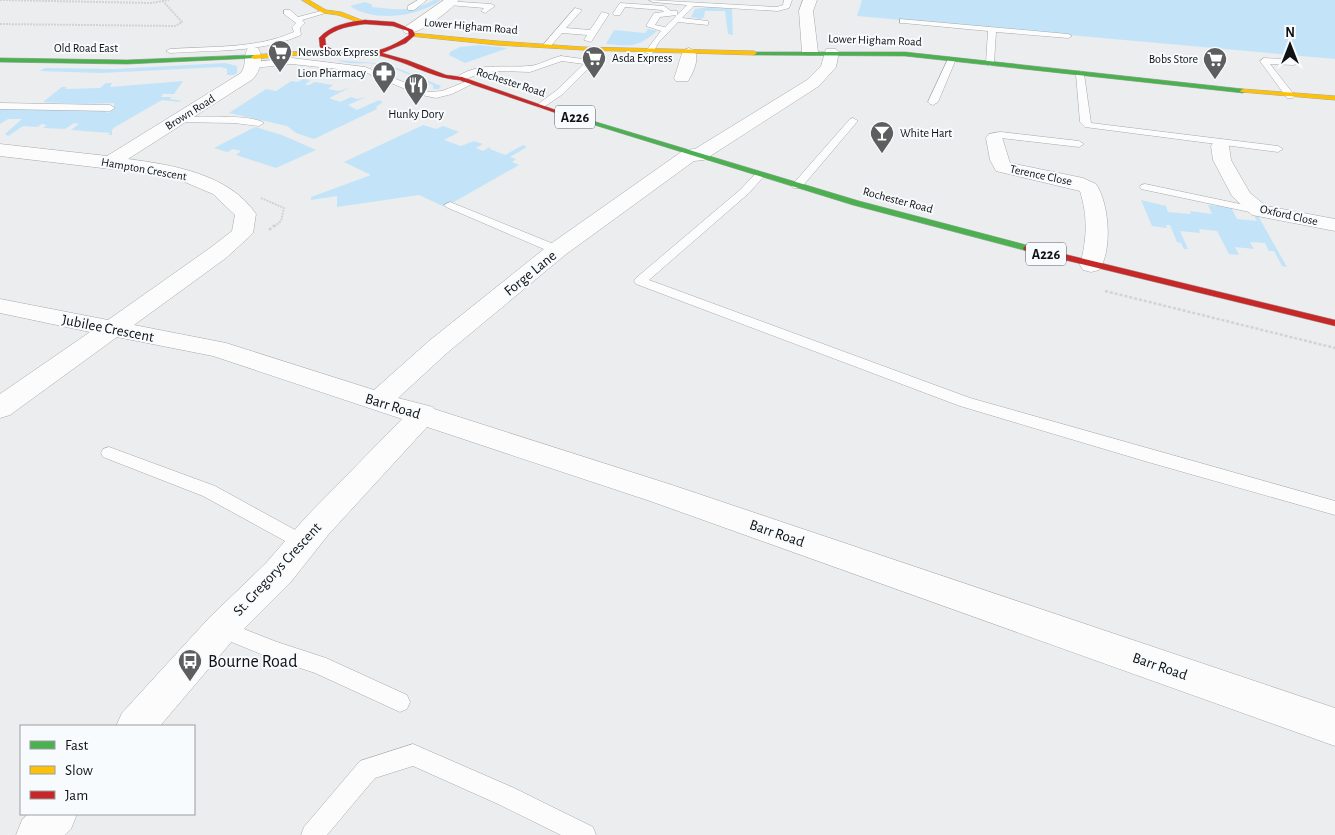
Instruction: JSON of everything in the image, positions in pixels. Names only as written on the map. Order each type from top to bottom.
[{"type":"main road","points":[[306,0],[325,12],[339,13],[365,22]]},
{"type":"main road","points":[[325,12],[324,17],[328,21],[321,40],[324,47],[332,51]]},
{"type":"main road","name":"Lower Higham Road","points":[[365,22],[385,22],[403,26],[411,32],[457,40],[649,52],[905,54],[1214,89],[1335,98]]},
{"type":"main road","name":"Old Road East","points":[[0,60],[84,63],[228,50],[253,58],[308,41],[345,26],[365,22]]},
{"type":"main road","points":[[402,45],[411,32]]},
{"type":"main road","points":[[431,48],[445,42],[457,40]]},
{"type":"main road","name":"Lower Higham Road","points":[[402,45],[445,42]]},
{"type":"main road","name":"A226","points":[[332,51],[375,53],[402,45]]},
{"type":"main road","name":"Rochester Road","points":[[402,45],[461,71],[465,80]]},
{"type":"main road","name":"Old Road East","points":[[171,56],[193,61],[332,51]]},
{"type":"main road","name":"Rochester Road","points":[[375,53],[405,61],[445,77],[465,80],[694,155],[797,186],[1091,266],[1335,323]]},
{"type":"street","points":[[810,0],[806,12],[810,52]]},
{"type":"street","points":[[411,32],[450,1]]},
{"type":"street","points":[[385,22],[432,15]]},
{"type":"street","name":"Forge Lane","points":[[377,402],[438,347],[557,250],[694,155],[816,81],[828,67],[831,52]]},
{"type":"street","points":[[682,78],[688,65],[689,53]]},
{"type":"street","name":"Brown Road","points":[[110,163],[244,78],[250,73],[253,58]]},
{"type":"street","name":"Terence Close","points":[[995,138],[999,160],[1003,167],[1083,184],[1089,188],[1098,225],[1098,235],[1091,266]]},
{"type":"street","name":"Oxford Close","points":[[1220,146],[1222,160],[1242,196],[1259,211],[1335,225]]},
{"type":"street","name":"Hampton Crescent","points":[[0,150],[110,163],[186,176],[220,190],[246,214],[242,233],[218,254],[111,328]]},
{"type":"street","name":"Jubilee Crescent","points":[[0,306],[217,349]]},
{"type":"street","points":[[0,408],[111,328]]},
{"type":"street","name":"Barr Road","points":[[217,349],[377,402],[423,414],[661,493],[1335,727]]},
{"type":"street","name":"St. Gregorys Crescent","points":[[136,725],[221,629],[278,573],[302,542],[423,414]]},
{"type":"street","points":[[37,835],[55,815]]},
{"type":"lane","points":[[411,8],[423,0]]},
{"type":"lane","points":[[650,0],[670,2],[685,8],[705,23]]},
{"type":"lane","points":[[668,30],[650,26],[657,15],[685,8],[778,9],[786,6],[788,0]]},
{"type":"lane","points":[[450,1],[491,6]]},
{"type":"lane","points":[[617,14],[623,5],[664,8],[669,13]]},
{"type":"lane","points":[[649,52],[685,8]]},
{"type":"lane","points":[[547,45],[578,10]]},
{"type":"lane","points":[[228,50],[298,33],[296,28],[301,23],[287,12]]},
{"type":"lane","points":[[296,20],[325,12]]},
{"type":"lane","points":[[587,41],[605,14]]},
{"type":"lane","points":[[904,21],[1068,36]]},
{"type":"lane","points":[[990,63],[992,29]]},
{"type":"lane","points":[[559,30],[593,33]]},
{"type":"lane","points":[[253,58],[365,70],[432,95],[443,94],[465,80],[496,68],[530,68],[561,58],[590,63],[559,91],[554,98],[541,106]]},
{"type":"lane","points":[[933,102],[952,59]]},
{"type":"lane","points":[[1290,96],[1264,61],[1294,62]]},
{"type":"lane","points":[[1080,74],[1084,122],[1088,124],[1278,149]]},
{"type":"lane","points":[[0,106],[110,108]]},
{"type":"lane","points":[[177,120],[234,120],[259,123]]},
{"type":"lane","points":[[797,186],[853,121]]},
{"type":"lane","points":[[995,138],[996,135],[1001,135],[1079,144]]},
{"type":"lane","points":[[760,175],[640,281],[965,402],[1148,456],[1335,508]]},
{"type":"lane","points":[[1145,187],[1259,211]]},
{"type":"lane","points":[[450,205],[557,250]]},
{"type":"lane","points":[[109,453],[209,491],[302,542]]},
{"type":"lane","points":[[221,629],[319,665],[400,702]]},
{"type":"lane","points":[[312,835],[368,770],[413,755],[506,796],[585,835]]},
{"type":"path","points":[[0,0],[152,3],[169,0]]},
{"type":"path","points":[[0,24],[174,26],[182,22],[162,1]]},
{"type":"path","points":[[254,194],[284,208],[281,221],[264,233]]},
{"type":"shaded area","points":[[434,0],[441,0],[419,11],[395,16],[370,14],[350,6],[365,2],[373,5],[371,7],[403,9],[418,7]]},
{"type":"shaded area","points":[[862,0],[1335,0],[1335,59],[857,16]]},
{"type":"shaded area","points":[[708,7],[734,8],[732,9],[733,35],[728,34],[725,11],[705,11],[704,17],[701,19],[691,17],[695,9]]},
{"type":"shaded area","points":[[648,29],[657,31],[634,45],[606,44],[614,30],[645,33]]},
{"type":"shaded area","points":[[479,45],[508,48],[465,63],[449,55],[450,52],[460,47]]},
{"type":"shaded area","points":[[336,60],[387,64],[441,86],[439,89],[433,89],[433,85],[401,71],[381,65],[347,63]]},
{"type":"shaded area","points":[[225,63],[237,66],[237,73],[227,75],[227,69],[221,67],[101,73],[40,71],[45,68],[114,69]]},
{"type":"shaded area","points":[[303,79],[310,80],[305,85],[315,82],[333,85],[328,89],[339,91],[349,88],[329,98],[340,102],[351,97],[357,99],[366,97],[348,105],[357,110],[379,100],[383,102],[376,107],[377,109],[314,139],[296,133],[287,126],[229,113],[266,89],[276,91],[291,81],[298,82]]},
{"type":"shaded area","points":[[183,81],[174,94],[163,94],[161,97],[171,97],[170,99],[182,101],[162,100],[115,127],[112,130],[112,135],[108,135],[110,133],[71,130],[79,124],[74,123],[65,129],[43,128],[47,125],[42,124],[37,127],[23,126],[8,136],[5,134],[22,119],[8,119],[0,124],[0,107],[103,110],[108,113],[114,109],[114,103],[43,102],[62,87],[67,87],[65,89],[100,88],[106,83],[112,83],[110,87]]},
{"type":"shaded area","points":[[423,125],[436,129],[443,126],[459,132],[444,140],[461,146],[474,141],[483,144],[476,148],[483,151],[490,147],[490,149],[505,155],[523,145],[527,147],[510,157],[516,159],[512,162],[519,165],[445,207],[419,195],[337,207],[337,196],[311,200],[311,197],[371,175],[344,162]]},
{"type":"shaded area","points":[[255,127],[282,135],[316,150],[276,168],[236,155],[241,151],[233,149],[227,152],[214,148]]},
{"type":"shaded area","points":[[1141,200],[1166,206],[1168,212],[1191,214],[1190,211],[1212,214],[1208,205],[1231,207],[1237,219],[1257,221],[1253,214],[1257,214],[1287,267],[1282,266],[1274,251],[1269,251],[1265,243],[1250,242],[1254,249],[1235,247],[1239,255],[1229,254],[1217,231],[1199,229],[1200,233],[1180,231],[1188,249],[1184,249],[1181,243],[1177,242],[1170,225],[1166,225],[1167,228],[1152,226]]},
{"type":"traffic: fast","points":[[754,53],[905,54],[1243,91]]},
{"type":"traffic: fast","points":[[0,60],[127,62],[254,57]]},
{"type":"traffic: fast","points":[[561,113],[856,203],[1027,248]]},
{"type":"traffic: slow","points":[[305,0],[325,12],[339,13],[361,21]]},
{"type":"traffic: slow","points":[[412,35],[497,43],[583,48],[668,52],[754,53]]},
{"type":"traffic: slow","points":[[254,57],[332,51]]},
{"type":"traffic: slow","points":[[1243,91],[1335,98]]},
{"type":"traffic: jam","points":[[365,22],[394,24],[410,30],[412,35],[394,47],[369,54],[343,55],[323,47],[322,38],[336,28],[365,22]]},
{"type":"traffic: jam","points":[[375,53],[405,61],[445,77],[460,78],[561,113]]},
{"type":"traffic: jam","points":[[1027,248],[1335,323]]},
{"type":"place","name":"Newsbox Express","points":[[280,73]]},
{"type":"place","name":"Asda Express","points":[[594,79]]},
{"type":"place","name":"Bobs Store","points":[[1215,80]]},
{"type":"place","name":"Lion Pharmacy","points":[[384,94]]},
{"type":"place","name":"Hunky Dory","points":[[416,106]]},
{"type":"place","name":"White Hart","points":[[882,154]]},
{"type":"place","name":"Bourne Road","points":[[190,682]]}]
